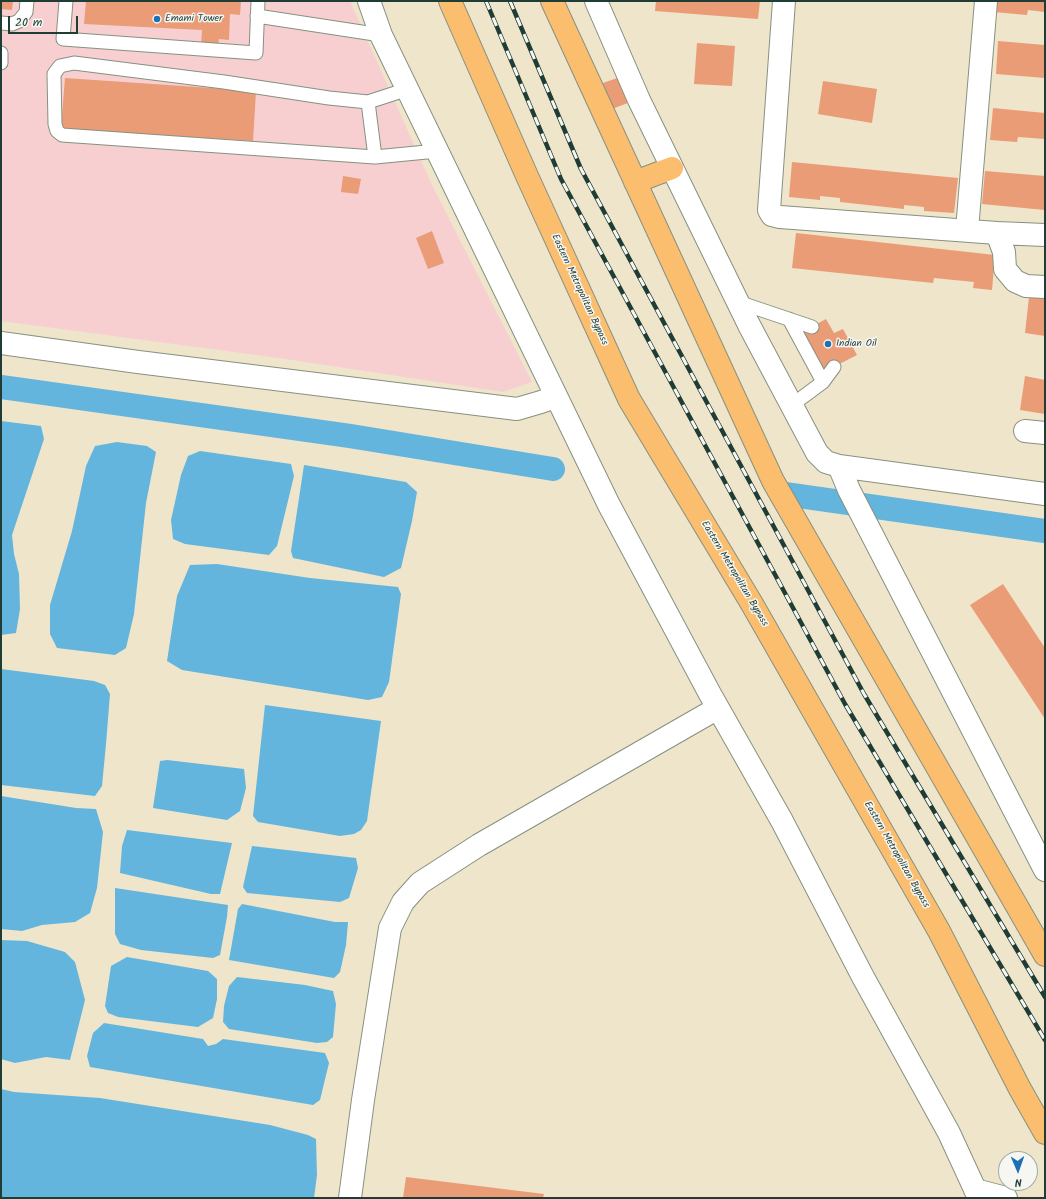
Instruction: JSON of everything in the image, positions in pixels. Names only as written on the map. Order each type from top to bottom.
[{"type":"main road","name":"Eastern Metropolitan Bypass","points":[[450,1],[527,176],[629,399],[752,604],[939,930],[1020,1089],[1045,1133]]},
{"type":"main road","points":[[552,1],[773,481],[1045,955]]},
{"type":"main road","points":[[635,182],[672,168]]},
{"type":"street","points":[[369,1],[381,35],[609,505],[718,708],[782,821],[863,978],[949,1133],[977,1194],[1006,1198]]},
{"type":"street","points":[[596,1],[639,100],[672,168],[738,302],[817,453],[826,462],[839,466],[1045,494]]},
{"type":"street","points":[[784,1],[769,210],[772,215],[998,233],[1045,235]]},
{"type":"street","points":[[967,230],[986,1]]},
{"type":"street","points":[[998,233],[1004,252],[1005,269],[1014,281],[1026,286],[1045,288]]},
{"type":"street","points":[[1,343],[138,362],[517,409],[556,396]]},
{"type":"street","points":[[839,466],[849,490],[1045,870]]},
{"type":"street","points":[[350,1198],[363,1100],[390,928],[403,902],[420,883],[480,845],[718,708]]},
{"type":"lane","points":[[1,23],[12,24],[20,21],[26,12],[27,1]]},
{"type":"lane","points":[[66,1],[64,39],[256,53],[258,1]]},
{"type":"lane","points":[[258,16],[381,35]]},
{"type":"lane","points":[[1,53],[1,63]]},
{"type":"lane","points":[[408,89],[368,102],[74,63],[60,66],[54,74],[55,124],[57,131],[62,135],[375,157],[437,151]]},
{"type":"lane","points":[[368,102],[375,157]]},
{"type":"lane","points":[[738,302],[812,327]]},
{"type":"lane","points":[[789,319],[823,382]]},
{"type":"lane","points":[[792,405],[823,382],[834,367]]},
{"type":"shaded area","points":[[1,1],[350,1],[432,185],[532,382],[503,392],[279,358],[1,321]]},
{"type":"water","points":[[1,421],[41,426],[44,439],[12,535],[14,554],[19,574],[20,609],[16,633],[1,635]]},
{"type":"water","points":[[117,442],[147,446],[156,452],[146,503],[134,614],[126,648],[115,655],[57,648],[50,634],[50,605],[72,531],[86,466],[95,446]]},
{"type":"water","points":[[200,451],[291,464],[294,476],[277,546],[269,555],[185,544],[173,539],[171,520],[181,475],[188,456]]},
{"type":"water","points":[[304,465],[406,482],[417,492],[401,568],[384,577],[293,558],[291,551]]},
{"type":"water","points":[[217,564],[310,578],[398,587],[401,594],[389,682],[382,697],[368,700],[182,670],[167,661],[177,596],[190,565]]},
{"type":"water","points":[[1,669],[94,681],[105,685],[110,694],[106,744],[102,786],[95,796],[1,785]]},
{"type":"water","points":[[265,705],[381,721],[367,821],[361,830],[354,834],[340,836],[258,822],[253,816]]},
{"type":"water","points":[[167,760],[244,769],[246,788],[240,811],[227,820],[153,808],[160,761]]},
{"type":"water","points":[[1,796],[76,808],[96,809],[103,832],[97,888],[90,913],[75,922],[42,925],[22,931],[1,929]]},
{"type":"water","points":[[127,830],[232,843],[220,894],[211,894],[120,873],[122,846]]},
{"type":"water","points":[[252,846],[356,858],[358,868],[349,898],[340,902],[247,893],[243,887]]},
{"type":"water","points":[[115,888],[228,905],[220,955],[213,958],[141,950],[120,944],[115,934]]},
{"type":"water","points":[[242,904],[335,922],[348,922],[346,945],[340,972],[334,978],[229,960],[238,909]]},
{"type":"water","points":[[1,940],[27,941],[65,952],[75,962],[85,1000],[70,1060],[46,1057],[15,1063],[1,1059]]},
{"type":"water","points":[[127,957],[208,971],[217,979],[217,999],[213,1018],[198,1027],[118,1017],[108,1013],[105,1006],[111,966]]},
{"type":"water","points":[[237,977],[305,985],[333,991],[336,1004],[333,1037],[327,1042],[317,1043],[229,1029],[223,1022],[224,1006],[229,986]]},
{"type":"water","points":[[104,1023],[203,1039],[208,1046],[216,1044],[223,1039],[325,1053],[329,1063],[320,1100],[313,1105],[90,1067],[87,1056],[93,1033]]},
{"type":"water","points":[[1,1089],[14,1092],[100,1098],[270,1125],[308,1135],[316,1139],[317,1175],[314,1198],[1,1198]]},
{"type":"building","points":[[1,1],[13,1],[12,10],[1,9]]},
{"type":"building","name":"Emami Tower","points":[[86,1],[241,1],[240,15],[230,14],[229,40],[219,39],[218,47],[201,46],[202,30],[84,24]]},
{"type":"building","points":[[656,1],[760,1],[758,19],[655,11]]},
{"type":"building","points":[[996,1],[1045,1],[1045,12],[1028,10],[1027,15],[994,12]]},
{"type":"building","points":[[998,41],[1045,45],[1045,78],[996,74]]},
{"type":"building","points":[[697,43],[735,46],[732,86],[694,84]]},
{"type":"building","points":[[623,76],[633,101],[612,109],[603,83]]},
{"type":"building","points":[[65,78],[256,91],[253,141],[61,129]]},
{"type":"building","points":[[823,81],[877,89],[872,123],[818,114]]},
{"type":"building","points":[[993,108],[1045,113],[1045,139],[1018,137],[1017,142],[990,140]]},
{"type":"building","points":[[792,162],[958,178],[954,213],[924,211],[924,207],[904,205],[904,209],[840,202],[840,198],[820,196],[820,200],[789,197]]},
{"type":"building","points":[[985,171],[1045,176],[1045,210],[982,204]]},
{"type":"building","points":[[343,176],[361,179],[358,194],[341,192]]},
{"type":"building","points":[[432,231],[444,263],[428,269],[416,238]]},
{"type":"building","points":[[796,233],[995,255],[992,290],[973,288],[974,282],[934,278],[933,283],[792,268]]},
{"type":"building","points":[[1029,297],[1045,299],[1045,336],[1025,333]]},
{"type":"building","name":"Indian Oil","points":[[826,319],[834,333],[843,329],[857,355],[822,373],[800,333]]},
{"type":"building","points":[[1025,376],[1045,380],[1045,414],[1020,410]]},
{"type":"building","points":[[1003,584],[1045,648],[1045,719],[970,605]]},
{"type":"building","points":[[406,1177],[544,1194],[543,1198],[403,1198]]},
{"type":"waterway","points":[[1,387],[350,436],[553,469]]},
{"type":"waterway","points":[[785,494],[1045,531]]},
{"type":"railway","points":[[486,1],[561,179],[845,704],[1045,1040]]},
{"type":"railway","points":[[510,1],[581,169],[864,694],[1045,997]]},
{"type":"place","name":"Emami Tower","points":[[157,19]]},
{"type":"place","name":"Indian Oil","points":[[828,344]]}]
